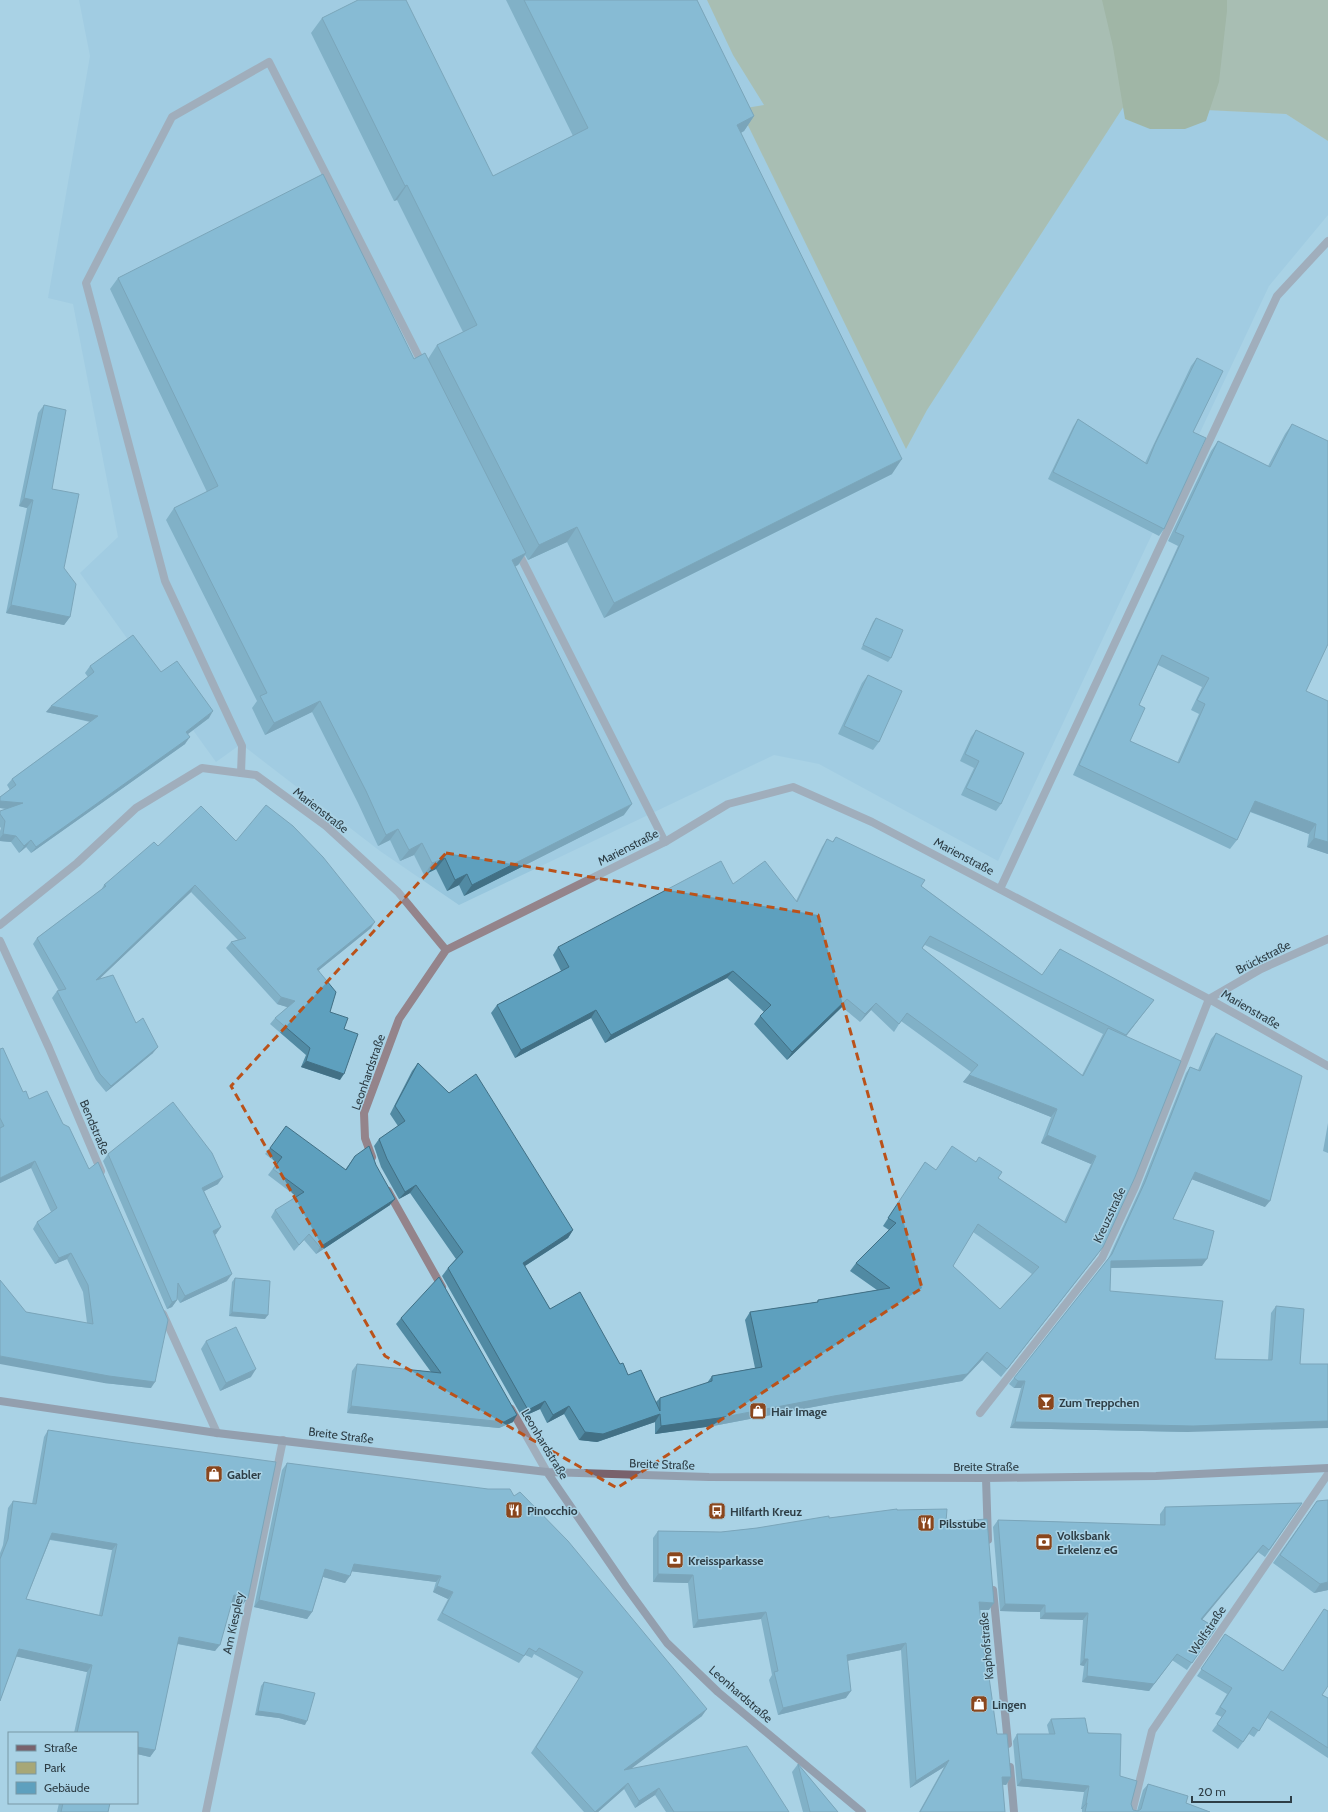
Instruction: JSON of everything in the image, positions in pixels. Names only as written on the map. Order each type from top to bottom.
[{"type":"main road","name":"Breite Straße","points":[[0,1401],[217,1432],[547,1472],[709,1477],[986,1478],[1156,1476],[1328,1468]]},
{"type":"main road","name":"Leonhardstraße","points":[[547,1472],[626,1588],[667,1643],[718,1692],[862,1812]]},
{"type":"main road","points":[[986,1478],[989,1550]]},
{"type":"main road","name":"Kaphofstraße","points":[[992,1581],[1014,1812]]},
{"type":"street","points":[[241,773],[242,746],[165,581],[86,283],[172,117],[269,62],[427,372]]},
{"type":"street","points":[[1000,889],[1277,296],[1328,241]]},
{"type":"street","points":[[513,541],[665,842]]},
{"type":"street","name":"Marienstraße","points":[[0,925],[77,863],[136,808],[202,768],[256,775],[326,826],[398,892],[446,950],[665,842],[728,804],[793,787],[872,822],[1209,999],[1328,1066]]},
{"type":"street","name":"Brückstraße","points":[[1209,999],[1261,969],[1328,939]]},
{"type":"street","name":"Bendstraße","points":[[0,941],[49,1048],[104,1180]]},
{"type":"street","name":"Leonhardstraße","points":[[374,1163],[365,1138],[364,1113],[398,1019],[446,950]]},
{"type":"street","name":"Kreuzstraße","points":[[980,1414],[1102,1258],[1135,1187],[1209,999]]},
{"type":"street","points":[[384,1183],[446,1293]]},
{"type":"street","points":[[158,1303],[217,1432]]},
{"type":"street","name":"Leonhardstraße","points":[[508,1404],[547,1472]]},
{"type":"street","name":"Am Kiespley","points":[[206,1812],[283,1440]]},
{"type":"street","name":"Wolfstraße","points":[[1132,1812],[1152,1731],[1328,1474]]},
{"type":"highlighted area","points":[[446,853],[818,915],[922,1288],[617,1488],[385,1356],[231,1086]]},
{"type":"shaded area","points":[[79,0],[1125,0],[1124,105],[1286,114],[1328,141],[1328,215],[1269,286],[998,861],[819,764],[774,755],[459,905],[380,851],[241,744],[216,762],[80,573],[118,537],[73,304],[48,298],[90,56]]},
{"type":"shaded area","points":[[1102,0],[1227,0],[1219,82],[1206,121],[1185,129],[1150,129],[1125,119],[1113,47]]},
{"type":"green space","points":[[707,0],[1328,0],[1328,141],[1286,114],[1124,106],[927,410],[906,449],[740,109],[764,105],[733,55]]},
{"type":"building","points":[[358,0],[406,0],[493,176],[588,128],[524,0],[697,0],[754,116],[737,125],[902,459],[614,603],[577,527],[539,545],[437,345],[477,325],[407,185],[405,186],[322,18]]},
{"type":"building","points":[[323,174],[414,359],[425,353],[526,553],[512,560],[632,804],[472,885],[467,874],[455,880],[445,858],[432,863],[422,843],[409,850],[398,829],[386,835],[366,791],[320,701],[274,723],[260,696],[267,693],[174,508],[218,486],[118,278]]},
{"type":"building","points":[[1197,358],[1223,371],[1193,432],[1206,438],[1164,529],[1053,472],[1078,419],[1147,464],[1155,444]]},
{"type":"building","points":[[44,405],[66,410],[52,489],[79,494],[64,568],[76,584],[70,617],[11,605],[33,500],[24,498]]},
{"type":"building","points":[[1292,424],[1328,441],[1328,644],[1306,691],[1328,701],[1328,842],[1314,838],[1316,824],[1255,801],[1237,840],[1079,765],[1184,536],[1175,532],[1218,441],[1270,467]],"holes":[[[1162,655],[1209,678],[1197,700],[1205,704],[1179,763],[1130,741],[1145,708],[1139,705]]]},
{"type":"building","points":[[876,618],[903,630],[891,658],[863,645]]},
{"type":"building","points":[[133,635],[161,672],[177,661],[213,711],[186,732],[190,737],[36,847],[31,840],[24,846],[16,836],[3,834],[5,821],[0,814],[0,811],[23,803],[0,801],[0,797],[16,785],[12,779],[98,716],[51,706],[94,672],[90,666]]},
{"type":"building","points":[[868,675],[902,691],[879,742],[844,726]]},
{"type":"building","points":[[976,730],[1024,753],[1001,804],[966,788],[979,761],[965,754]]},
{"type":"building","points":[[266,805],[293,826],[323,857],[375,922],[317,969],[336,992],[330,1012],[348,1018],[344,1029],[358,1034],[344,1074],[306,1061],[310,1048],[275,1018],[295,1001],[281,997],[231,942],[246,938],[195,885],[96,980],[113,975],[136,1023],[143,1018],[158,1047],[111,1086],[100,1074],[57,991],[66,989],[37,938],[106,886],[104,885],[154,842],[158,846],[201,806],[236,841]]},
{"type":"building","points":[[836,837],[925,880],[921,886],[1042,975],[1060,949],[1154,1000],[1126,1035],[930,936],[922,948],[1083,1076],[1108,1028],[1181,1061],[1135,1177],[1103,1247],[1007,1369],[987,1352],[967,1374],[834,1396],[719,1418],[661,1426],[660,1414],[603,1434],[585,1432],[569,1406],[553,1415],[545,1401],[528,1410],[448,1268],[463,1252],[416,1185],[405,1192],[387,1159],[379,1139],[405,1121],[395,1106],[418,1063],[449,1093],[476,1074],[573,1230],[523,1263],[550,1309],[580,1292],[620,1364],[623,1363],[628,1375],[641,1370],[660,1411],[660,1398],[712,1381],[712,1376],[762,1367],[750,1312],[818,1302],[818,1300],[890,1288],[856,1263],[896,1223],[888,1218],[925,1162],[936,1170],[952,1146],[976,1162],[979,1157],[1002,1172],[998,1178],[1066,1223],[1096,1156],[1047,1135],[1057,1109],[969,1075],[978,1065],[907,1013],[899,1024],[876,1003],[865,1014],[847,999],[792,1052],[760,1016],[771,1005],[733,971],[611,1035],[596,1010],[521,1050],[497,1005],[569,967],[558,947],[721,861],[733,884],[765,861],[797,902],[827,839],[833,842]],"holes":[[[978,1224],[1039,1267],[1000,1309],[953,1266]]]},
{"type":"building","points":[[1216,1033],[1302,1076],[1270,1201],[1195,1172],[1173,1219],[1214,1231],[1207,1259],[1111,1261],[1110,1291],[1223,1301],[1215,1359],[1272,1360],[1276,1306],[1304,1309],[1300,1364],[1328,1364],[1328,1421],[1193,1426],[1015,1422],[1025,1381],[1018,1381],[1014,1378],[1112,1254],[1145,1182],[1190,1067],[1200,1071]]},
{"type":"building","points":[[3,1048],[23,1092],[26,1091],[29,1099],[47,1091],[63,1124],[69,1127],[89,1169],[98,1162],[168,1320],[155,1382],[109,1376],[0,1356],[0,1280],[26,1312],[93,1324],[88,1285],[71,1253],[59,1258],[37,1222],[57,1208],[35,1161],[0,1178],[0,1128],[4,1126],[0,1118],[0,1049]]},
{"type":"building","points":[[173,1102],[212,1153],[223,1177],[202,1188],[221,1227],[213,1231],[232,1274],[185,1296],[178,1283],[177,1300],[172,1302],[108,1154]]},
{"type":"building","points":[[286,1126],[346,1170],[355,1156],[369,1146],[376,1165],[395,1199],[320,1247],[309,1234],[299,1245],[275,1210],[304,1192],[273,1169],[282,1157],[270,1148]]},
{"type":"building","points":[[439,1277],[517,1415],[504,1422],[351,1406],[357,1364],[441,1373],[401,1318]]},
{"type":"building","points":[[235,1278],[270,1281],[268,1315],[232,1312]]},
{"type":"building","points":[[236,1327],[256,1369],[226,1383],[206,1341]]},
{"type":"building","points":[[48,1430],[276,1462],[248,1598],[234,1595],[220,1645],[179,1637],[155,1750],[138,1747],[138,1732],[77,1732],[92,1665],[19,1649],[0,1701],[0,1559],[8,1539],[13,1501],[36,1504]],"holes":[[[52,1533],[117,1544],[102,1616],[26,1599]]]},
{"type":"building","points":[[287,1463],[488,1489],[510,1489],[514,1496],[520,1492],[568,1541],[707,1709],[624,1770],[747,1746],[789,1812],[674,1812],[659,1788],[639,1801],[628,1783],[595,1812],[536,1747],[583,1672],[539,1648],[536,1652],[529,1648],[524,1656],[442,1613],[453,1592],[437,1586],[441,1576],[354,1564],[350,1576],[325,1569],[312,1612],[259,1600]]},
{"type":"building","points":[[1328,1500],[1328,1582],[1320,1584],[1280,1555],[1317,1501]]},
{"type":"building","points":[[1302,1503],[1269,1550],[1263,1545],[1201,1619],[1216,1628],[1192,1663],[1177,1654],[1154,1684],[1087,1676],[1088,1659],[1084,1659],[1088,1613],[1045,1613],[1045,1605],[1005,1604],[998,1520],[1165,1525],[1165,1507]]},
{"type":"building","points":[[897,1509],[947,1509],[946,1522],[987,1519],[994,1603],[979,1602],[986,1670],[988,1670],[997,1734],[1007,1734],[1011,1777],[1002,1777],[1005,1812],[920,1812],[949,1760],[916,1781],[906,1643],[847,1655],[851,1691],[783,1708],[774,1672],[778,1671],[766,1612],[698,1620],[693,1575],[658,1574],[658,1531],[721,1532],[757,1528],[829,1516],[829,1518]]},
{"type":"building","points":[[1324,1609],[1328,1611],[1328,1686],[1322,1695],[1328,1698],[1328,1748],[1271,1711],[1259,1731],[1253,1727],[1243,1742],[1217,1724],[1226,1711],[1220,1707],[1232,1688],[1201,1669],[1225,1634],[1283,1671]]},
{"type":"building","points":[[264,1682],[315,1693],[307,1721],[281,1714],[258,1711]]},
{"type":"building","points":[[1085,1718],[1088,1733],[1121,1734],[1120,1776],[1137,1781],[1131,1804],[1133,1810],[1138,1811],[1141,1809],[1148,1784],[1188,1796],[1186,1803],[1210,1812],[1085,1812],[1089,1786],[1022,1779],[1017,1734],[1055,1734],[1051,1719]]},
{"type":"building","points":[[798,1764],[838,1812],[810,1812]]},
{"type":"building","points":[[63,1804],[110,1804],[108,1812],[61,1812]]},
{"type":"place","name":"Zum Treppchen","points":[[1046,1402]]},
{"type":"place","name":"Hair Image","points":[[758,1411]]},
{"type":"place","name":"Gabler","points":[[214,1474]]},
{"type":"place","name":"Pinocchio","points":[[514,1510]]},
{"type":"place","name":"Hilfarth Kreuz","points":[[717,1511]]},
{"type":"place","name":"Pilsstube","points":[[926,1523]]},
{"type":"place","name":"Volksbank Erkelenz eG","points":[[1044,1542]]},
{"type":"place","name":"Kreissparkasse","points":[[675,1560]]},
{"type":"place","name":"Lingen","points":[[979,1704]]}]
